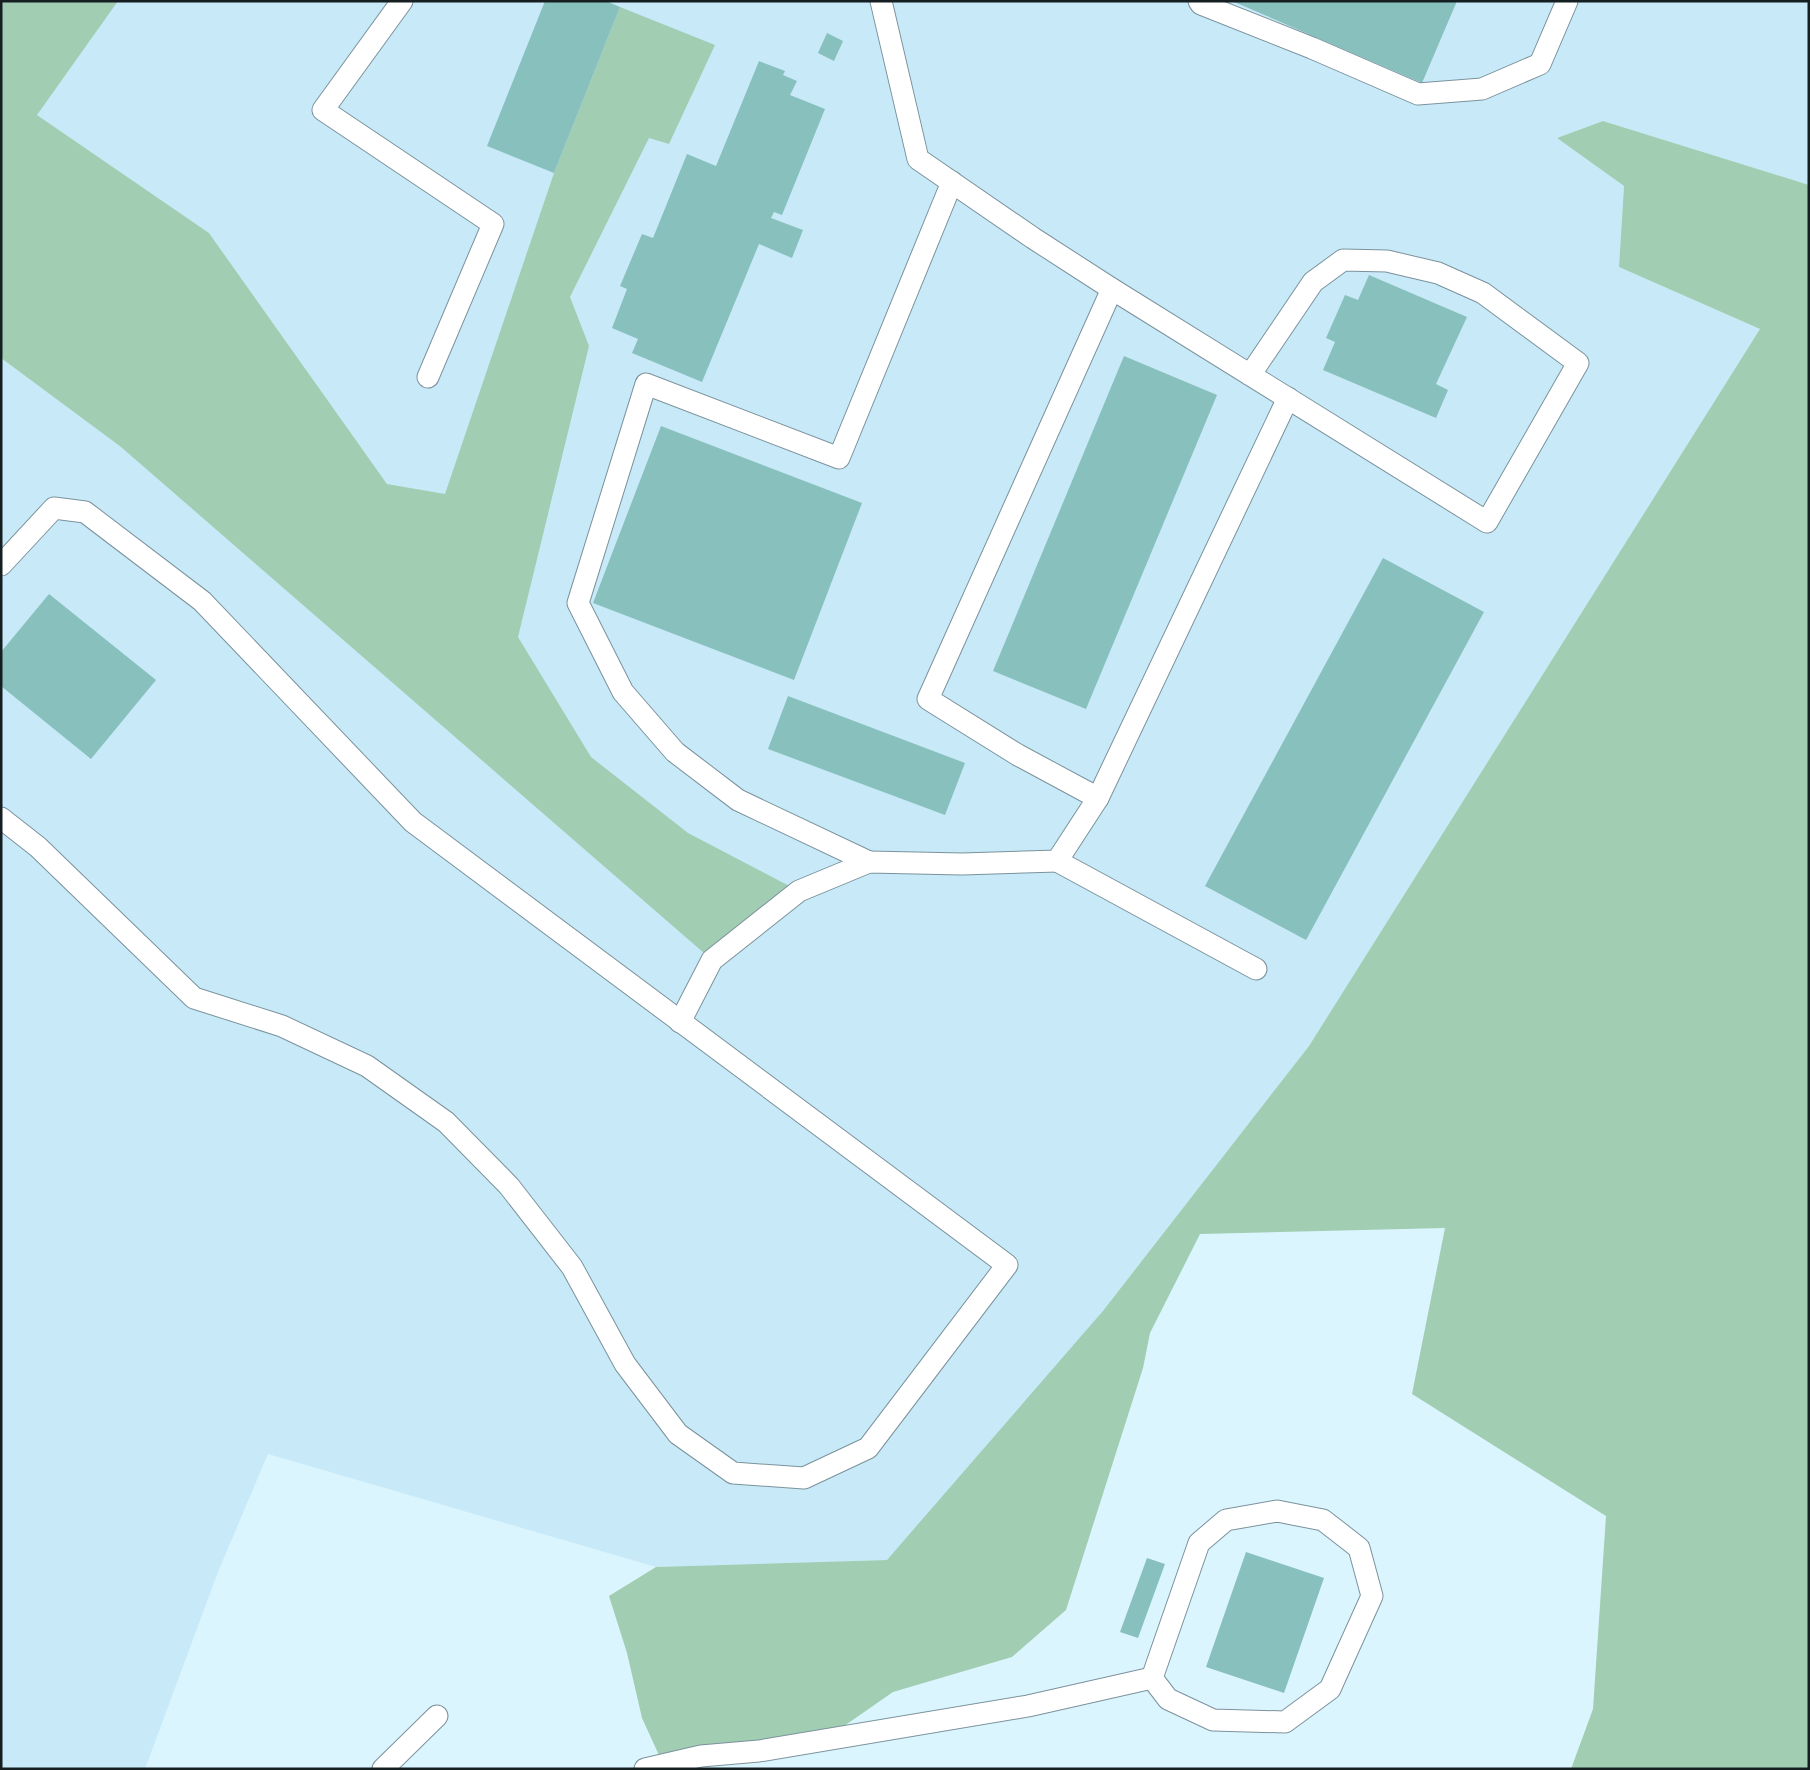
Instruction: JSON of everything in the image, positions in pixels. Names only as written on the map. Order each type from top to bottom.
[{"type":"lane","points":[[402,1],[323,110],[494,224],[428,377]]},
{"type":"lane","points":[[882,1],[918,159],[1112,289],[1250,375],[1288,398],[1487,522],[1578,363],[1483,293],[1438,273],[1387,261],[1342,260],[1313,282],[1250,375]]},
{"type":"lane","points":[[1199,1],[1201,4],[1312,48],[1418,94],[1482,89],[1540,64],[1567,1]]},
{"type":"lane","points":[[869,862],[738,800],[675,752],[623,692],[578,603],[646,384],[839,458],[952,182]]},
{"type":"lane","points":[[1098,798],[1018,755],[928,699],[1112,289]]},
{"type":"lane","points":[[1057,861],[1098,798],[1288,398]]},
{"type":"lane","points":[[1,565],[54,508],[85,512],[202,601],[413,822],[1007,1265],[868,1448],[804,1478],[733,1473],[678,1434],[626,1364],[572,1267],[509,1186],[446,1122],[367,1066],[282,1026],[194,998],[38,847],[1,818]]},
{"type":"lane","points":[[680,1022],[712,960],[799,891],[869,862],[962,864],[1057,861],[1256,969]]},
{"type":"lane","points":[[1277,1511],[1323,1520],[1359,1548],[1372,1596],[1330,1689],[1285,1722],[1213,1720],[1168,1699],[1152,1678],[1199,1543],[1226,1520],[1277,1511]]},
{"type":"lane","points":[[646,1769],[700,1756],[759,1751],[1028,1706],[1152,1678]]},
{"type":"lane","points":[[384,1769],[437,1716]]},
{"type":"shaded area","points":[[110,1],[1809,1],[1809,185],[1603,121],[1557,138],[1624,186],[1619,267],[1760,329],[1309,1046],[1036,1396],[887,1560],[656,1567],[268,1454],[218,1572],[145,1769],[1,1769],[1,358],[121,447],[387,484],[209,233],[37,115]]},
{"type":"green space","points":[[1,1],[118,1],[37,115],[209,233],[387,484],[445,494],[554,173],[620,7],[715,45],[669,144],[649,138],[570,297],[589,346],[518,637],[591,757],[688,833],[799,891],[712,960],[121,447],[1,358]]},
{"type":"green space","points":[[1603,121],[1809,185],[1809,1769],[1571,1769],[1593,1709],[1606,1516],[1412,1394],[1445,1228],[1200,1234],[1150,1333],[1143,1368],[1066,1610],[1012,1657],[893,1692],[824,1740],[663,1764],[642,1718],[627,1653],[609,1596],[656,1567],[887,1560],[1102,1312],[1309,1046],[1760,329],[1619,267],[1624,186],[1557,138]]},
{"type":"building","points":[[545,1],[606,1],[620,7],[554,173],[487,146]]},
{"type":"building","points":[[1232,1],[1457,1],[1422,83]]},
{"type":"building","points":[[827,33],[843,41],[834,61],[818,53]]},
{"type":"building","points":[[759,61],[785,71],[783,75],[797,81],[790,95],[825,109],[782,215],[774,212],[771,218],[803,230],[792,258],[759,244],[702,382],[632,353],[638,339],[612,328],[627,289],[620,286],[642,234],[653,238],[687,154],[716,166]]},
{"type":"building","points":[[1369,275],[1467,317],[1436,384],[1448,390],[1436,418],[1323,370],[1335,342],[1326,338],[1345,295],[1358,300]]},
{"type":"building","points":[[1124,356],[1217,395],[1086,709],[993,671]]},
{"type":"building","points":[[661,426],[862,503],[794,680],[593,603]]},
{"type":"building","points":[[1383,558],[1484,612],[1306,940],[1205,886]]},
{"type":"building","points":[[49,594],[156,680],[91,759],[1,686],[1,652]]},
{"type":"building","points":[[788,696],[965,763],[945,815],[768,749]]},
{"type":"building","points":[[1246,1552],[1324,1578],[1284,1693],[1206,1667]]},
{"type":"building","points":[[1147,1558],[1165,1564],[1138,1638],[1120,1632]]}]
